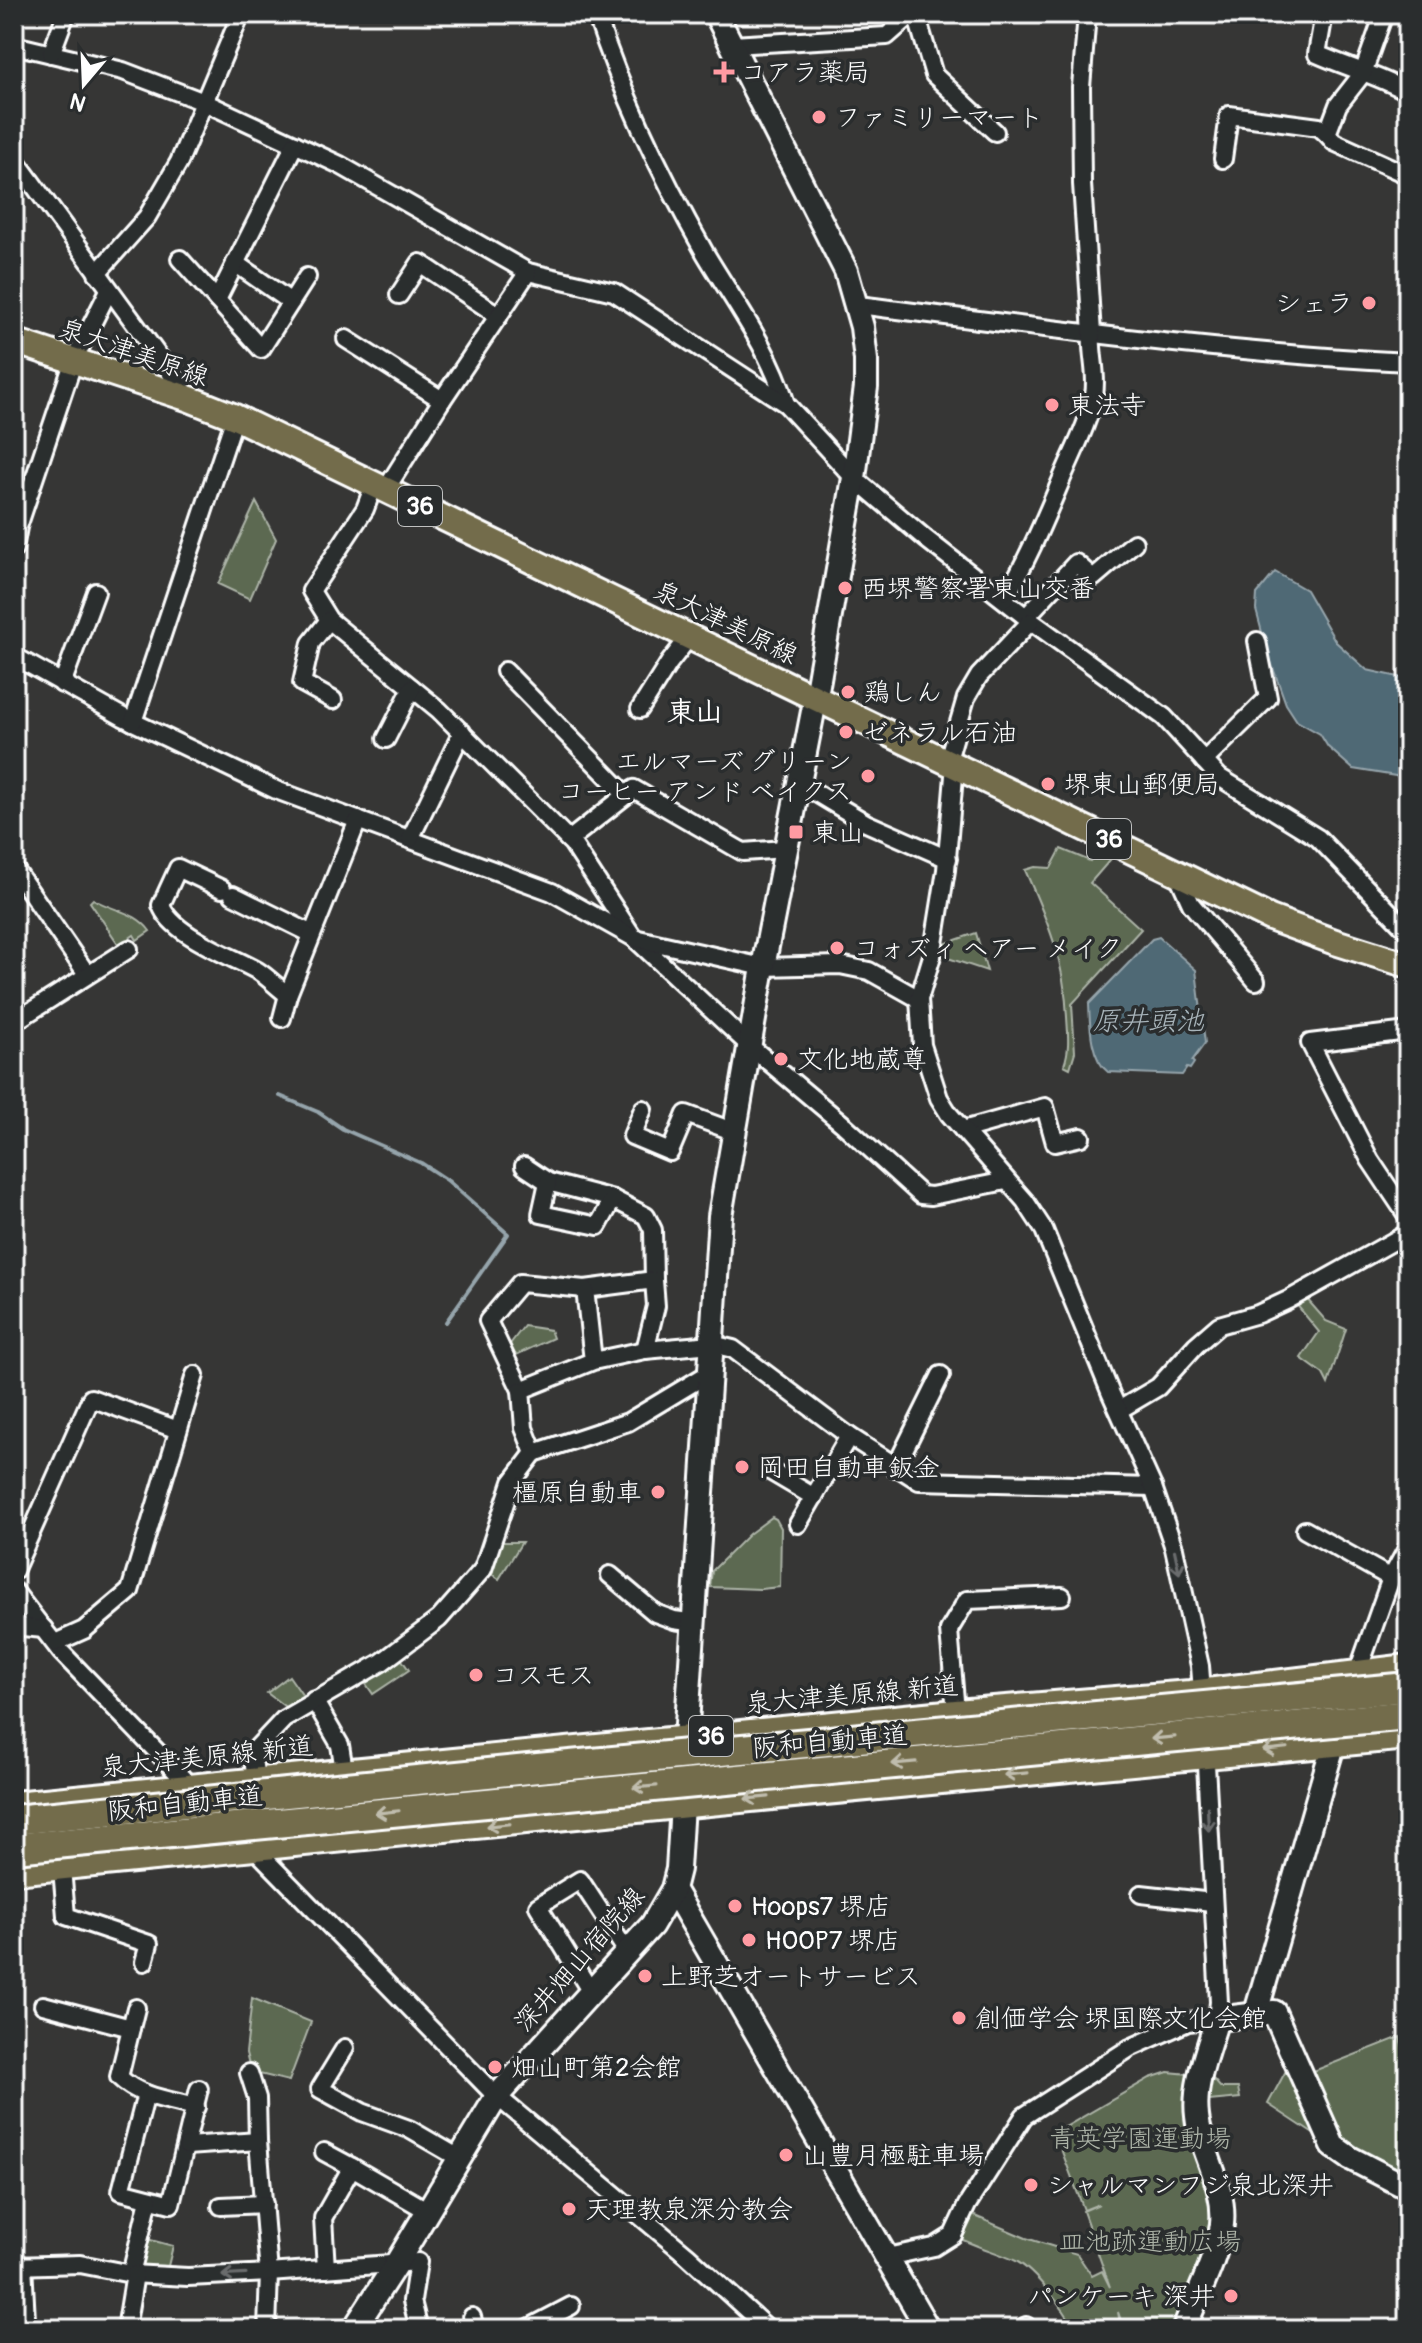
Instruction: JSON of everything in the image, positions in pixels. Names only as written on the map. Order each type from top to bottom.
[{"type":"highway","name":"阪和自動車道","points":[[14,1820],[1408,1687]]},
{"type":"highway","name":"阪和自動車道","points":[[14,1848],[1408,1715]]},
{"type":"main road","name":"泉大津美原線","points":[[14,341],[235,417],[1270,918],[1408,965]]},
{"type":"main road","name":"泉大津美原線 新道","points":[[14,1804],[344,1770],[688,1728],[956,1712],[1202,1691],[1408,1667]]},
{"type":"main road","points":[[14,1872],[1408,1737]]},
{"type":"street","points":[[51,54],[66,14]]},
{"type":"street","points":[[97,273],[147,217],[179,162],[241,14]]},
{"type":"street","points":[[596,14],[625,95],[656,160],[705,253],[752,329],[779,382],[786,404]]},
{"type":"street","name":"深井畑山宿院線","points":[[363,2324],[497,2096],[652,1925],[673,1889],[678,1869],[720,1216],[763,967],[816,696],[854,478],[866,387],[866,360],[857,305],[846,271],[716,14]]},
{"type":"street","points":[[732,45],[887,36],[914,14],[934,75],[995,132]]},
{"type":"street","points":[[1004,599],[1021,571],[1076,446],[1094,396],[1096,380],[1090,349],[1092,333],[1082,184],[1081,87],[1087,14]]},
{"type":"street","points":[[1324,14],[1317,54],[1408,92]]},
{"type":"street","points":[[1327,134],[1338,105],[1363,73],[1384,14]]},
{"type":"street","points":[[14,45],[123,71],[204,102],[340,165],[528,272],[614,292],[786,404],[854,478],[926,539],[1028,619],[1164,717],[1219,777],[1318,838],[1408,931]]},
{"type":"street","points":[[1223,159],[1229,115],[1319,127],[1334,142],[1403,173]]},
{"type":"street","points":[[217,300],[295,144]]},
{"type":"street","points":[[14,158],[190,399]]},
{"type":"street","points":[[180,259],[261,349],[307,277]]},
{"type":"street","points":[[235,263],[291,302]]},
{"type":"street","points":[[399,295],[420,263],[499,316]]},
{"type":"street","points":[[528,272],[311,591],[329,620],[462,732],[569,840],[634,938],[750,1046],[921,1195],[931,1196],[1006,1181]]},
{"type":"street","points":[[14,549],[17,522],[74,360],[109,290]]},
{"type":"street","points":[[857,305],[1314,358],[1408,362]]},
{"type":"street","points":[[346,339],[442,400]]},
{"type":"street","points":[[133,722],[235,417]]},
{"type":"street","points":[[1134,543],[1093,578],[1076,563],[979,676],[963,707],[951,762],[948,859],[932,956],[919,999],[922,1045],[939,1098],[1025,1201],[1044,1230],[1153,1487],[1174,1548],[1200,1666],[1219,2002],[1196,2103],[1202,2143],[1218,2183],[1222,2222],[1219,2240],[1184,2329]]},
{"type":"street","points":[[62,684],[96,592]]},
{"type":"street","points":[[329,620],[311,643],[302,683],[333,700]]},
{"type":"street","points":[[640,709],[690,636]]},
{"type":"street","points":[[1204,761],[1268,698],[1257,641]]},
{"type":"street","points":[[14,656],[133,722],[276,790],[552,892],[634,938],[763,967],[840,965],[869,971],[919,999]]},
{"type":"street","points":[[505,671],[626,795]]},
{"type":"street","points":[[386,739],[412,688]]},
{"type":"street","points":[[410,839],[462,732]]},
{"type":"street","points":[[798,782],[866,823],[948,859]]},
{"type":"street","points":[[569,840],[634,789],[743,852],[785,849]]},
{"type":"street","points":[[282,1018],[288,995],[358,820]]},
{"type":"street","points":[[14,868],[87,974]]},
{"type":"street","points":[[288,995],[260,973],[201,943],[163,913],[161,905],[178,868],[312,934]]},
{"type":"street","points":[[1177,872],[1191,904],[1256,981]]},
{"type":"street","points":[[14,1022],[129,949]]},
{"type":"street","points":[[1408,1031],[1310,1043],[1370,1160],[1408,1217]]},
{"type":"street","points":[[963,1130],[1045,1107],[1055,1143],[1081,1137]]},
{"type":"street","points":[[643,1109],[632,1136],[670,1152],[686,1114],[735,1132]]},
{"type":"street","points":[[524,1166],[548,1182],[613,1199],[646,1216],[653,1230],[656,1306],[645,1350]]},
{"type":"street","points":[[548,1182],[541,1214],[598,1226],[613,1199]]},
{"type":"street","points":[[1119,1410],[1158,1387],[1219,1325],[1258,1314],[1288,1300],[1408,1233]]},
{"type":"street","points":[[534,1453],[524,1428],[521,1390],[488,1321],[520,1283],[585,1289],[654,1280]]},
{"type":"street","points":[[585,1289],[593,1361]]},
{"type":"street","points":[[521,1390],[593,1361],[645,1350],[712,1344],[733,1349],[849,1436],[919,1481],[1153,1487]]},
{"type":"street","points":[[256,1779],[252,1753],[284,1719],[382,1662],[439,1619],[483,1569],[512,1482],[534,1453],[628,1422],[711,1372]]},
{"type":"street","points":[[55,1643],[84,1630],[130,1591],[195,1375]]},
{"type":"street","points":[[895,1468],[941,1375]]},
{"type":"street","points":[[14,1571],[91,1398],[178,1430]]},
{"type":"street","points":[[798,1524],[849,1436]]},
{"type":"street","points":[[770,1471],[814,1497]]},
{"type":"street","points":[[1305,1530],[1391,1578]]},
{"type":"street","points":[[1255,2016],[1332,1744],[1391,1578],[1408,1547]]},
{"type":"street","points":[[610,1575],[655,1613],[695,1623]]},
{"type":"street","points":[[14,1591],[61,1652],[497,2096],[688,2256],[768,2329]]},
{"type":"street","points":[[956,1712],[949,1630],[967,1600],[1062,1596]]},
{"type":"street","points":[[14,1624],[44,1629]]},
{"type":"street","points":[[314,1700],[340,1745],[344,1770]]},
{"type":"street","points":[[62,1868],[66,1916],[149,1944],[144,1962]]},
{"type":"street","points":[[591,1992],[538,1906],[580,1880],[627,1952]]},
{"type":"street","points":[[673,1889],[928,2329]]},
{"type":"street","points":[[1141,1894],[1212,1902]]},
{"type":"street","points":[[43,2005],[131,2028]]},
{"type":"street","points":[[136,2008],[119,2077],[129,2087],[146,2094],[196,2107]]},
{"type":"street","points":[[887,2257],[934,2247],[953,2235],[967,2205],[1024,2116],[1130,2048],[1188,2022],[1274,2012],[1333,2146],[1408,2188]]},
{"type":"street","points":[[345,2048],[320,2089],[362,2112],[409,2129],[459,2158]]},
{"type":"street","points":[[249,2073],[257,2098],[269,2273],[267,2329]]},
{"type":"street","points":[[146,2094],[121,2191],[171,2204],[199,2089]]},
{"type":"street","points":[[187,2146],[258,2141]]},
{"type":"street","points":[[324,2152],[428,2211]]},
{"type":"street","points":[[326,2269],[323,2218],[352,2167]]},
{"type":"street","points":[[126,2329],[133,2274],[149,2199]]},
{"type":"street","points":[[221,2206],[264,2204]]},
{"type":"street","points":[[28,2329],[19,2265],[80,2264],[133,2274],[188,2277],[418,2262],[412,2301],[419,2329]]},
{"type":"street","points":[[527,2329],[571,2306]]},
{"type":"green space","points":[[256,502],[276,539],[250,599],[218,584]]},
{"type":"green space","points":[[1103,846],[1116,853],[1090,883],[1141,929],[1072,1004],[1075,1052],[1070,1068],[1064,1065],[1068,1029],[1059,959],[1025,870],[1051,868],[1061,849],[1090,861]]},
{"type":"green space","points":[[93,899],[131,916],[150,931],[137,940],[134,935],[119,945],[90,902]]},
{"type":"green space","points":[[976,933],[987,971],[942,956],[941,945]]},
{"type":"green space","points":[[1306,1298],[1326,1321],[1346,1329],[1328,1384],[1323,1374],[1301,1358],[1319,1332],[1296,1304]]},
{"type":"green space","points":[[524,1326],[550,1330],[553,1338],[512,1357],[507,1348]]},
{"type":"green space","points":[[772,1517],[781,1528],[780,1587],[710,1587],[712,1571],[749,1534]]},
{"type":"green space","points":[[502,1542],[522,1542],[499,1579],[490,1573]]},
{"type":"green space","points":[[400,1657],[409,1670],[373,1694],[364,1681]]},
{"type":"green space","points":[[289,1676],[305,1699],[288,1709],[267,1693]]},
{"type":"green space","points":[[252,1998],[311,2022],[289,2081],[251,2072],[246,2053]]},
{"type":"green space","points":[[1400,2037],[1408,2067],[1408,2178],[1342,2141],[1311,2072]]},
{"type":"green space","points":[[1289,2065],[1318,2137],[1268,2104]]},
{"type":"green space","points":[[1168,2072],[1189,2074],[1186,2124],[1209,2198],[1207,2236],[1196,2268],[1170,2329],[1124,2329],[1118,2312],[1121,2329],[1075,2329],[1049,2292],[1024,2266],[957,2237],[968,2213],[1026,2238],[1077,2254],[1092,2276],[1102,2271],[1110,2287],[1083,2211],[1099,2204],[1084,2210],[1055,2133],[1150,2078]]},
{"type":"green space","points":[[1208,2077],[1221,2088],[1238,2088],[1240,2098],[1209,2101],[1203,2097]]},
{"type":"green space","points":[[147,2239],[173,2246],[167,2270],[144,2270],[140,2266]]},
{"type":"water","points":[[1275,572],[1306,590],[1336,642],[1367,670],[1408,679],[1408,778],[1353,769],[1328,747],[1320,734],[1297,721],[1286,704],[1256,610],[1257,594]]},
{"type":"water","name":"原井頭池","points":[[1159,937],[1196,970],[1205,1043],[1190,1069],[1187,1068],[1182,1075],[1108,1072],[1094,1050],[1089,1004],[1152,939]]},
{"type":"waterway","points":[[280,1096],[318,1112],[343,1129],[421,1163],[447,1180],[508,1234],[446,1322]]},
{"type":"place","name":"コアラ薬局","points":[[724,72]]},
{"type":"place","name":"ファミリーマート","points":[[819,117]]},
{"type":"place","name":"シェラ","points":[[1369,303]]},
{"type":"place","name":"東法寺","points":[[1052,405]]},
{"type":"place","name":"西堺警察署東山交番","points":[[845,588]]},
{"type":"place","name":"鶏しん","points":[[848,692]]},
{"type":"place","name":"ゼネラル石油","points":[[846,732]]},
{"type":"place","name":"エルマーズ グリーン コーヒー アンド ベイクス","points":[[868,776]]},
{"type":"place","name":"堺東山郵便局","points":[[1048,784]]},
{"type":"place","name":"東山","points":[[796,832]]},
{"type":"place","name":"コォズィ ヘアー メイク","points":[[837,948]]},
{"type":"place","name":"文化地蔵尊","points":[[781,1059]]},
{"type":"place","name":"岡田自動車鈑金","points":[[742,1467]]},
{"type":"place","name":"橿原自動車","points":[[658,1492]]},
{"type":"place","name":"コスモス","points":[[476,1675]]},
{"type":"place","name":"Hoops7 堺店","points":[[735,1906]]},
{"type":"place","name":"HOOP7 堺店","points":[[749,1940]]},
{"type":"place","name":"上野芝オートサービス","points":[[645,1976]]},
{"type":"place","name":"創価学会 堺国際文化会館","points":[[959,2018]]},
{"type":"place","name":"畑山町第2会館","points":[[495,2067]]},
{"type":"place","name":"山豊月極駐車場","points":[[786,2155]]},
{"type":"place","name":"シャルマンフジ泉北深井","points":[[1031,2185]]},
{"type":"place","name":"天理教泉深分教会","points":[[569,2209]]},
{"type":"place","name":"パンケーキ 深井","points":[[1231,2296]]},
{"type":"district","name":"東山","points":[[695,711]]},
{"type":"park label","name":"青英学園運動場","points":[[1140,2138]]},
{"type":"park label","name":"皿池跡運動広場","points":[[1150,2241]]}]
